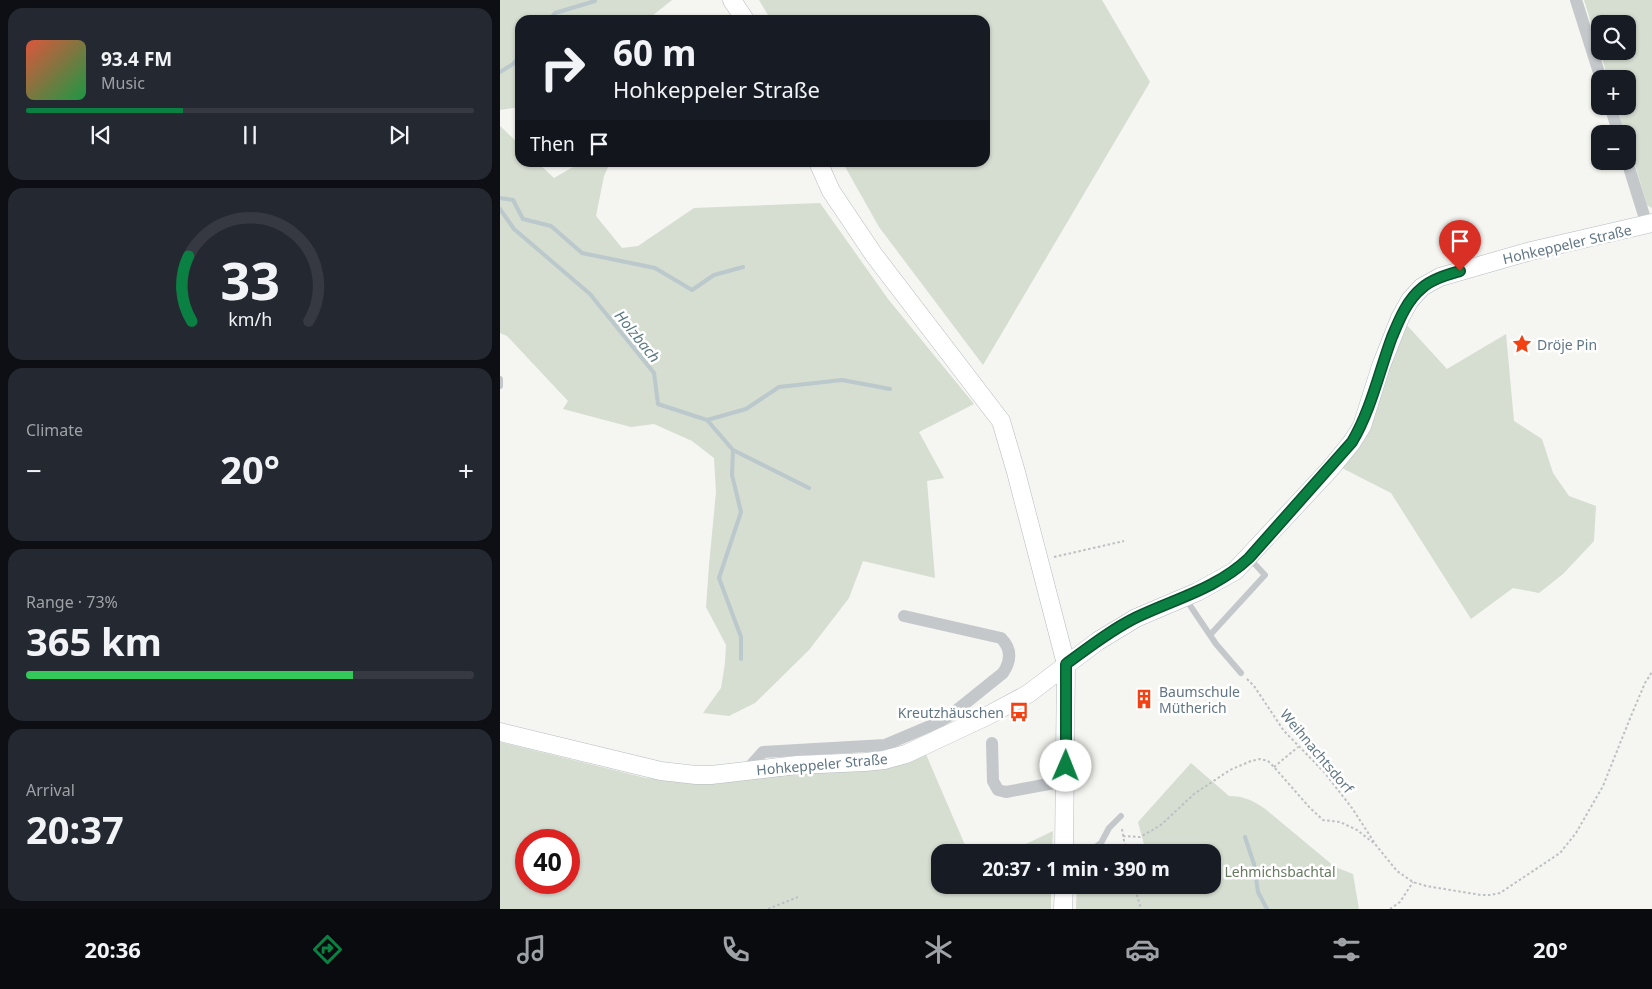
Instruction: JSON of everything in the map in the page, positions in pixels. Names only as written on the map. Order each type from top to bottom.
[{"type":"street","points":[[732,0],[742,15]]},
{"type":"street","points":[[1576,0],[1598,70]]},
{"type":"street","points":[[820,167],[831,191],[868,248],[1001,421],[1066,664],[1064,844]]},
{"type":"street","points":[[1630,170],[1650,224]]},
{"type":"street","name":"Hohkeppeler Straße","points":[[500,732],[661,771],[704,775],[797,765],[884,760],[906,754],[1028,694],[1098,641],[1136,618],[1185,597],[1236,571],[1352,442],[1362,426],[1381,366],[1400,318],[1410,300],[1422,287],[1440,277],[1531,251],[1650,224]]},
{"type":"street","points":[[746,771],[763,752],[885,745],[937,723],[952,714],[1003,673],[1008,666],[1009,651],[1001,638],[904,616]]},
{"type":"street","points":[[992,743],[992,781],[998,790],[1006,792],[1065,780]]},
{"type":"street","points":[[1063,909],[1064,894]]},
{"type":"lane","points":[[500,379],[500,386]]},
{"type":"lane","points":[[1210,635],[1265,575],[1249,558]]},
{"type":"lane","points":[[1185,597],[1210,635],[1241,673]]},
{"type":"lane","points":[[1100,844],[1109,828],[1121,816]]},
{"type":"path","points":[[1040,561],[1124,541]]},
{"type":"path","points":[[1123,836],[1140,837],[1151,832],[1209,783],[1230,770],[1250,761],[1260,759],[1268,761],[1323,820],[1340,822],[1357,830],[1375,844],[1396,871],[1413,882],[1426,886],[1491,895],[1505,890],[1560,852],[1576,833],[1603,786],[1638,699],[1652,672]]},
{"type":"path","name":"Weihnachtsdorf","points":[[1241,673],[1254,686],[1298,747],[1310,756],[1324,772],[1352,808],[1375,844]]},
{"type":"path","points":[[1274,767],[1298,747]]},
{"type":"path","points":[[1121,816],[1124,844]]},
{"type":"path","points":[[1390,909],[1400,902],[1413,882]]},
{"type":"path","points":[[1137,894],[1141,909]]},
{"type":"path","points":[[768,909],[798,897]]},
{"type":"green space","points":[[500,0],[672,0],[653,15],[515,15],[515,108],[500,110]]},
{"type":"green space","points":[[759,0],[1102,0],[1150,82],[983,365],[879,227],[845,167],[990,167],[990,15],[768,15]]},
{"type":"green space","points":[[1584,0],[1652,0],[1652,208],[1647,205],[1636,168],[1636,125],[1622,125],[1620,115],[1636,115],[1636,70],[1605,70],[1603,60],[1636,60],[1636,15],[1591,15],[1591,22]]},
{"type":"green space","points":[[500,126],[515,140],[515,167],[542,167],[554,178],[573,167],[608,167],[604,176],[596,216],[622,248],[638,246],[694,208],[820,203],[888,299],[974,404],[919,432],[944,478],[927,481],[935,578],[863,561],[849,598],[809,650],[755,703],[729,716],[703,713],[721,688],[726,645],[706,607],[716,492],[714,458],[692,441],[654,424],[631,427],[563,409],[568,401],[507,336],[500,333]]},
{"type":"green space","points":[[1404,322],[1447,369],[1506,334],[1514,421],[1542,439],[1553,473],[1569,496],[1596,506],[1594,541],[1563,574],[1539,593],[1513,588],[1471,619],[1391,493],[1340,467]]},
{"type":"green space","points":[[500,742],[646,778],[703,782],[925,752],[965,844],[931,844],[931,894],[1051,894],[1051,909],[500,909]]},
{"type":"green space","name":"Lehmichsbachtal","points":[[1191,763],[1229,796],[1243,798],[1260,805],[1335,867],[1353,874],[1359,909],[1076,909],[1077,894],[1221,894],[1221,844],[1144,844],[1138,822]]},
{"type":"green space","points":[[1053,831],[1052,844],[1026,844]]},
{"type":"waterway","points":[[553,15],[595,1]]},
{"type":"waterway","points":[[500,72],[515,62]]},
{"type":"waterway","points":[[500,198],[513,200],[523,219],[551,226],[582,253],[655,268],[692,290],[714,275],[743,267]]},
{"type":"waterway","name":"Holzbach","points":[[500,209],[514,229],[590,294],[654,373],[658,404],[707,420],[733,450],[809,488]]},
{"type":"waterway","points":[[707,420],[746,409],[779,387],[842,380],[890,389]]},
{"type":"waterway","points":[[733,450],[732,475],[741,512],[719,578],[741,637],[741,659]]},
{"type":"waterway","points":[[1245,837],[1254,864],[1258,892],[1267,909]]},
{"type":"place","name":"Dröje Pin","points":[[1522,344]]},
{"type":"place","name":"Baumschule Mütherich","points":[[1144,699]]},
{"type":"place","name":"Kreutzhäuschen","points":[[1019,712]]},
{"type":"route","points":[[1066,766],[1066,664],[1098,641],[1136,618],[1197,592],[1236,571],[1330,469],[1352,442],[1362,426],[1381,366],[1400,318],[1410,300],[1422,287],[1440,277],[1460,271]]}]
